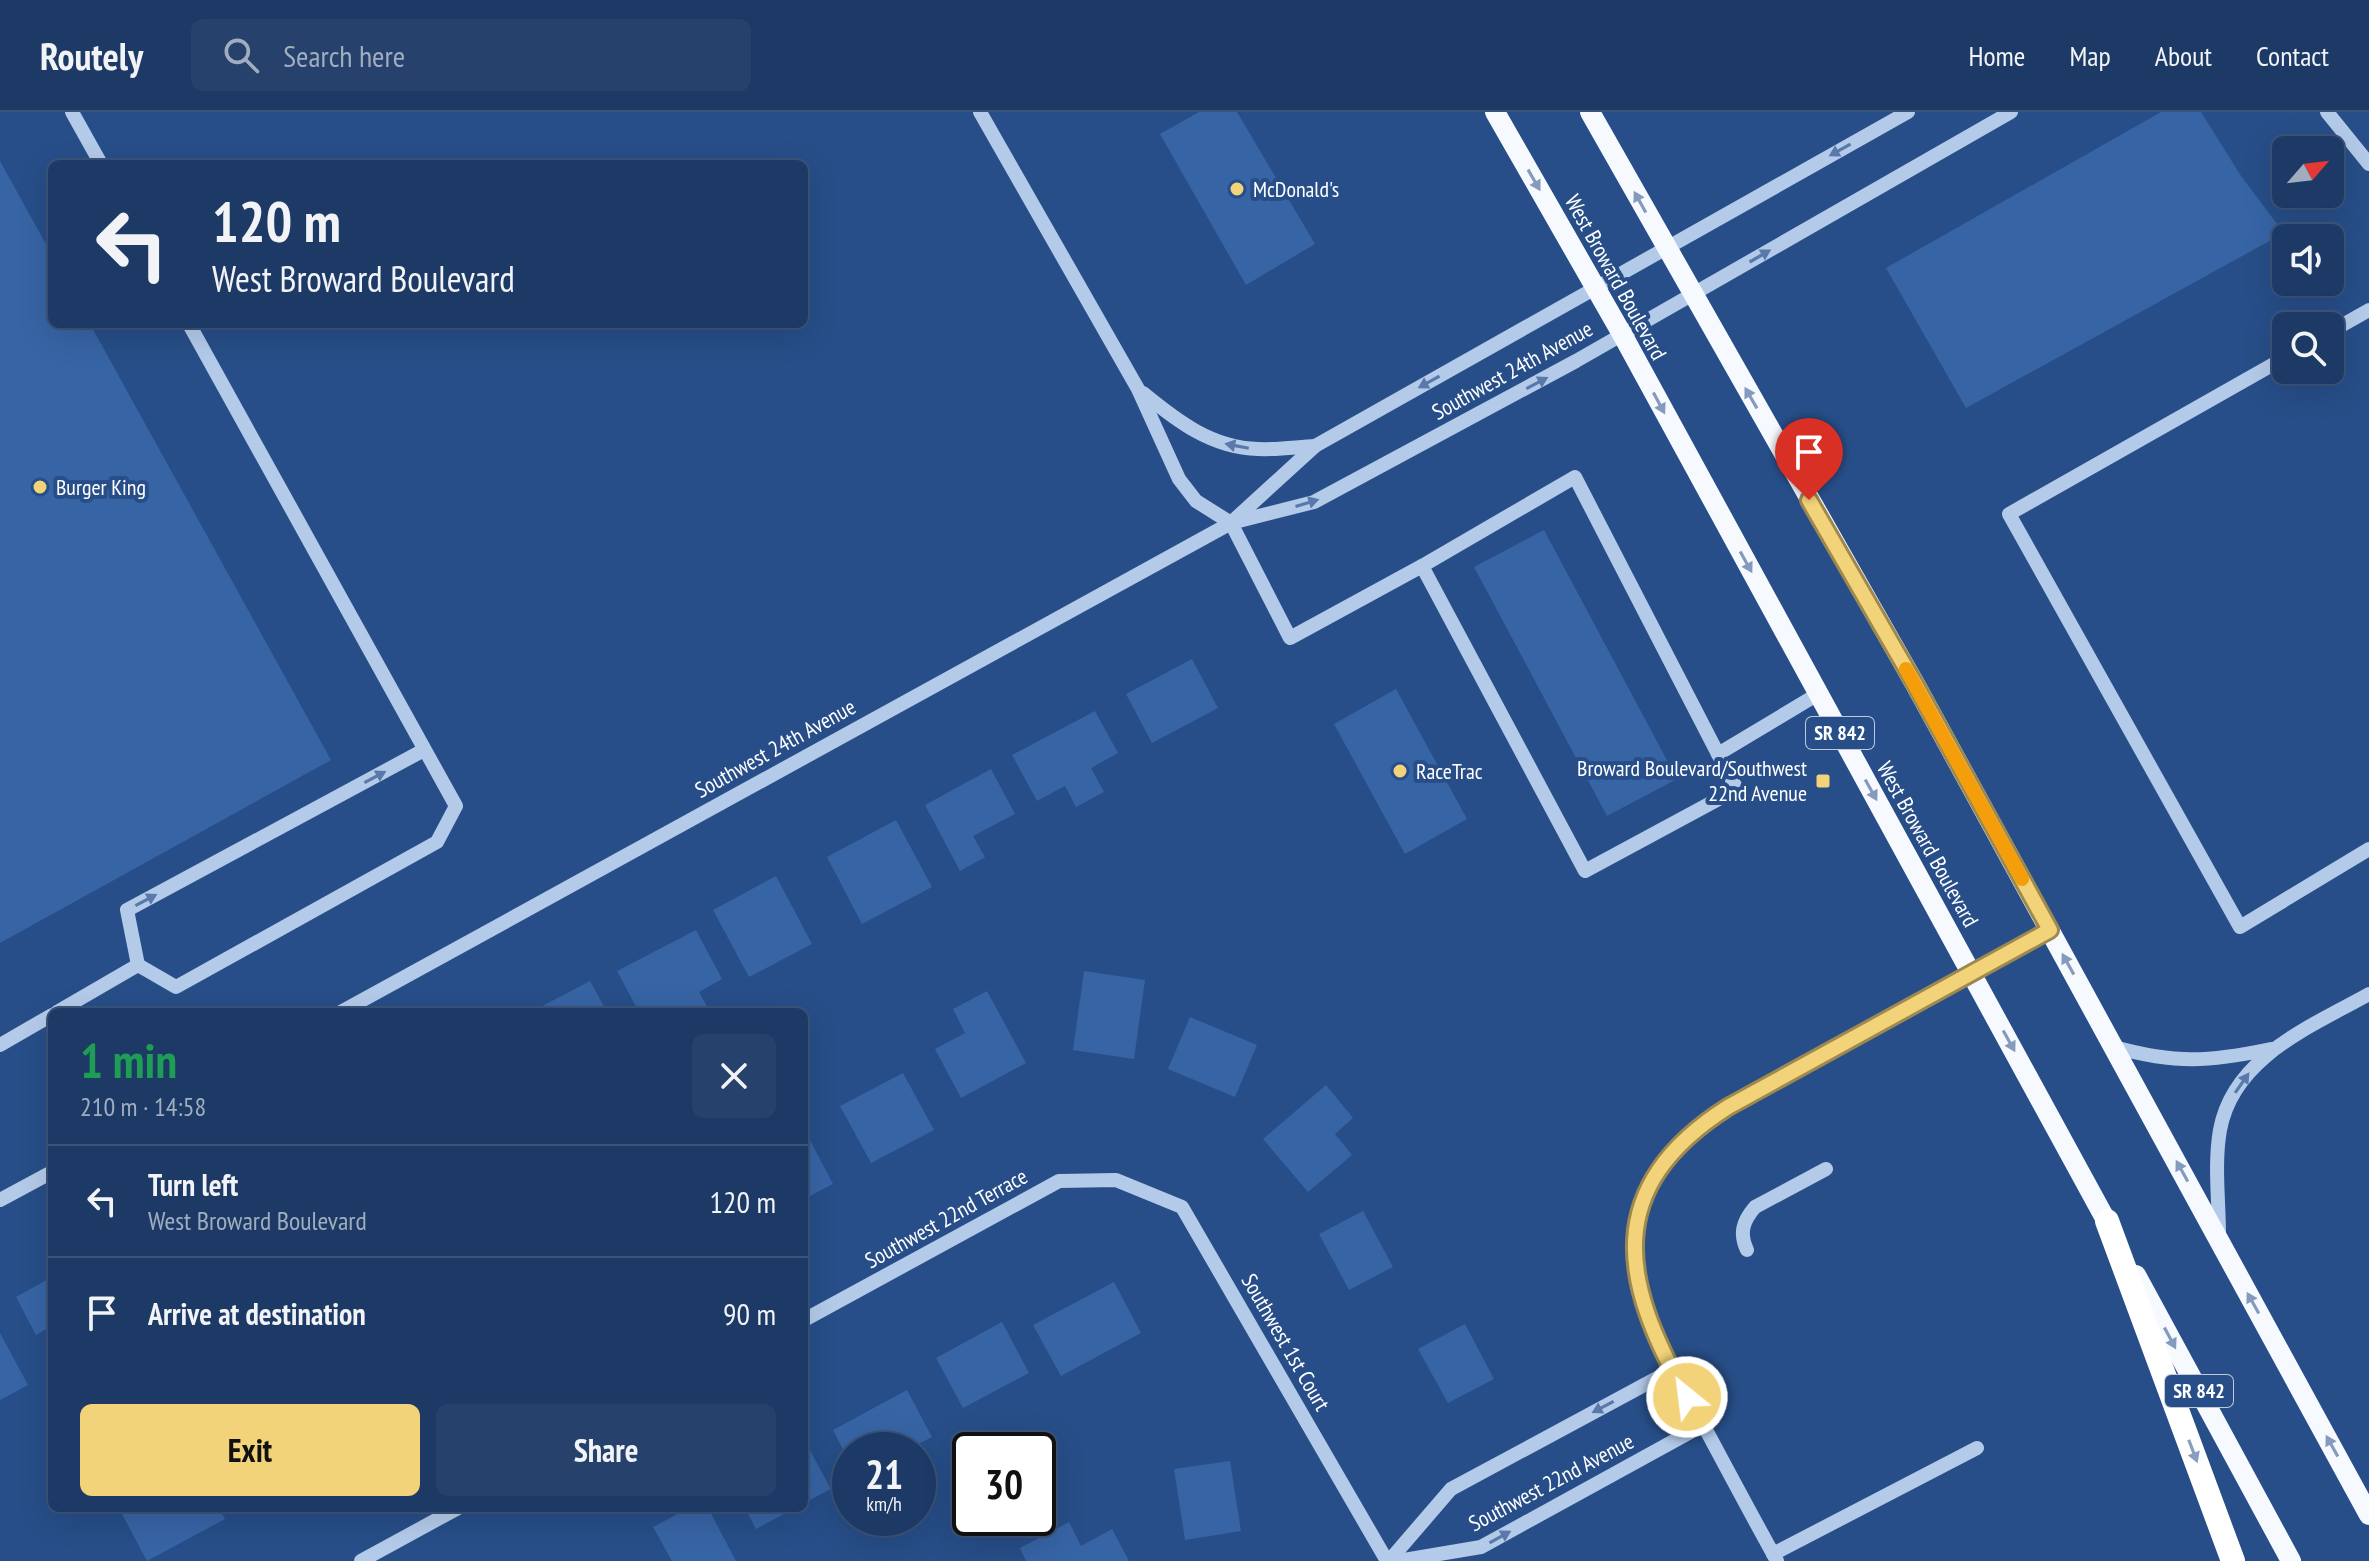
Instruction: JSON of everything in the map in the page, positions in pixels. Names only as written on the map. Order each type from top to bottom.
[{"type":"highway","points":[[2107,1221],[2233,1561]]},
{"type":"main road","name":"West Broward Boulevard","points":[[1495,112],[1622,334],[2291,1561]]},
{"type":"main road","points":[[1590,112],[1915,684],[2369,1515]]},
{"type":"street","points":[[72,112],[99,160]]},
{"type":"street","points":[[980,112],[1138,389],[1179,479],[1196,501],[1231,523],[1290,638],[1575,477],[1737,789],[1585,871],[1422,566]]},
{"type":"street","name":"Southwest 24th Avenue","points":[[348,1008],[1231,523],[1315,446],[1908,112]]},
{"type":"street","name":"Southwest 24th Avenue","points":[[1231,523],[1314,502],[1692,295],[2011,112]]},
{"type":"street","points":[[2327,112],[2369,164]]},
{"type":"street","points":[[2344,324],[2369,310]]},
{"type":"street","points":[[191,328],[456,806],[437,842],[176,987],[138,965],[127,910],[424,750]]},
{"type":"street","points":[[2272,365],[2009,514],[2240,927],[2369,849]]},
{"type":"street","points":[[1138,389],[1176,421],[1201,435],[1232,446],[1258,449],[1315,446]]},
{"type":"street","points":[[1718,754],[1818,694]]},
{"type":"street","points":[[1977,1448],[1775,1558],[1648,1320],[1641,1295],[1634,1242],[1646,1195],[1691,1131],[1728,1107],[2050,930]]},
{"type":"street","points":[[63,1008],[138,965]]},
{"type":"street","points":[[2219,1239],[2221,1126],[2237,1089],[2272,1049],[2369,994]]},
{"type":"street","points":[[0,1045],[48,1017]]},
{"type":"street","points":[[2114,1047],[2175,1061],[2215,1059],[2272,1049]]},
{"type":"street","points":[[1747,1250],[1742,1233],[1748,1215],[1755,1207],[1826,1169]]},
{"type":"street","points":[[0,1200],[48,1174]]},
{"type":"street","name":"Southwest 22nd Terrace","points":[[808,1318],[1059,1181],[1116,1180]]},
{"type":"street","name":"Southwest 1st Court","points":[[1116,1180],[1182,1207],[1388,1561]]},
{"type":"street","name":"Southwest 22nd Avenue","points":[[1388,1561],[1451,1489],[1672,1370]]},
{"type":"street","name":"Southwest 22nd Avenue","points":[[1398,1561],[1481,1547],[1703,1425]]},
{"type":"street","points":[[361,1561],[451,1512]]},
{"type":"building","name":"McDonald's","points":[[1199,112],[1237,112],[1315,244],[1246,285],[1160,134]]},
{"type":"building","points":[[2161,112],[2201,112],[2241,176],[2277,224],[2272,224],[2272,240],[1966,408],[1886,268]]},
{"type":"building","points":[[0,161],[48,248],[48,328],[92,328],[331,760],[0,943]]},
{"type":"building","points":[[1544,530],[1677,779],[1607,816],[1474,567]]},
{"type":"building","points":[[1192,659],[1218,708],[1152,743],[1126,694]]},
{"type":"building","name":"RaceTrac","points":[[1396,689],[1467,819],[1405,854],[1334,724]]},
{"type":"building","points":[[1095,711],[1118,753],[1091,768],[1104,792],[1076,807],[1065,786],[1037,801],[1012,755]]},
{"type":"building","points":[[991,769],[1015,814],[973,836],[985,857],[960,871],[925,805]]},
{"type":"building","points":[[896,820],[932,887],[862,924],[827,857]]},
{"type":"building","points":[[776,876],[812,944],[749,977],[713,910]]},
{"type":"building","points":[[696,930],[722,979],[699,992],[708,1008],[637,1008],[617,971]]},
{"type":"building","points":[[1084,971],[1145,980],[1134,1059],[1073,1050]]},
{"type":"building","points":[[590,981],[605,1008],[539,1008]]},
{"type":"building","points":[[987,991],[1026,1063],[961,1098],[935,1049],[965,1033],[953,1009]]},
{"type":"building","points":[[1190,1017],[1257,1045],[1235,1097],[1168,1069]]},
{"type":"building","points":[[903,1073],[934,1130],[871,1163],[840,1106]]},
{"type":"building","points":[[1326,1085],[1353,1118],[1335,1134],[1352,1155],[1308,1192],[1263,1139]]},
{"type":"building","points":[[808,1137],[833,1184],[808,1197]]},
{"type":"building","points":[[1363,1211],[1393,1267],[1349,1290],[1319,1234]]},
{"type":"building","points":[[48,1279],[48,1328],[36,1335],[16,1297]]},
{"type":"building","points":[[1114,1282],[1141,1333],[1061,1376],[1033,1325]]},
{"type":"building","points":[[1002,1322],[1029,1373],[963,1408],[936,1358]]},
{"type":"building","points":[[1465,1324],[1494,1379],[1448,1403],[1418,1349]]},
{"type":"building","points":[[0,1333],[28,1385],[0,1400]]},
{"type":"building","points":[[907,1390],[929,1432],[834,1432]]},
{"type":"building","points":[[808,1447],[831,1489],[808,1501]]},
{"type":"building","points":[[1230,1461],[1241,1531],[1185,1540],[1174,1469]]},
{"type":"building","points":[[121,1512],[221,1512],[225,1519],[147,1561]]},
{"type":"building","points":[[681,1512],[710,1512],[736,1561],[672,1561],[653,1527]]},
{"type":"building","points":[[747,1512],[788,1512],[756,1529]]},
{"type":"building","points":[[1069,1522],[1081,1546],[1112,1529],[1129,1561],[1026,1561],[1020,1548],[1043,1536],[1056,1536],[1056,1529]]},
{"type":"slow traffic","points":[[1906,669],[2022,879]]},
{"type":"place","name":"McDonald's","points":[[1237,189]]},
{"type":"place","name":"Burger King","points":[[40,487]]},
{"type":"place","name":"RaceTrac","points":[[1400,771]]},
{"type":"place","name":"Broward Boulevard/Southwest 22nd Avenue","points":[[1823,781]]},
{"type":"route","points":[[1687,1397],[1648,1320],[1635,1267],[1634,1242],[1646,1195],[1678,1147],[1691,1131],[1728,1107],[2050,930],[1915,684],[1809,500]]}]
